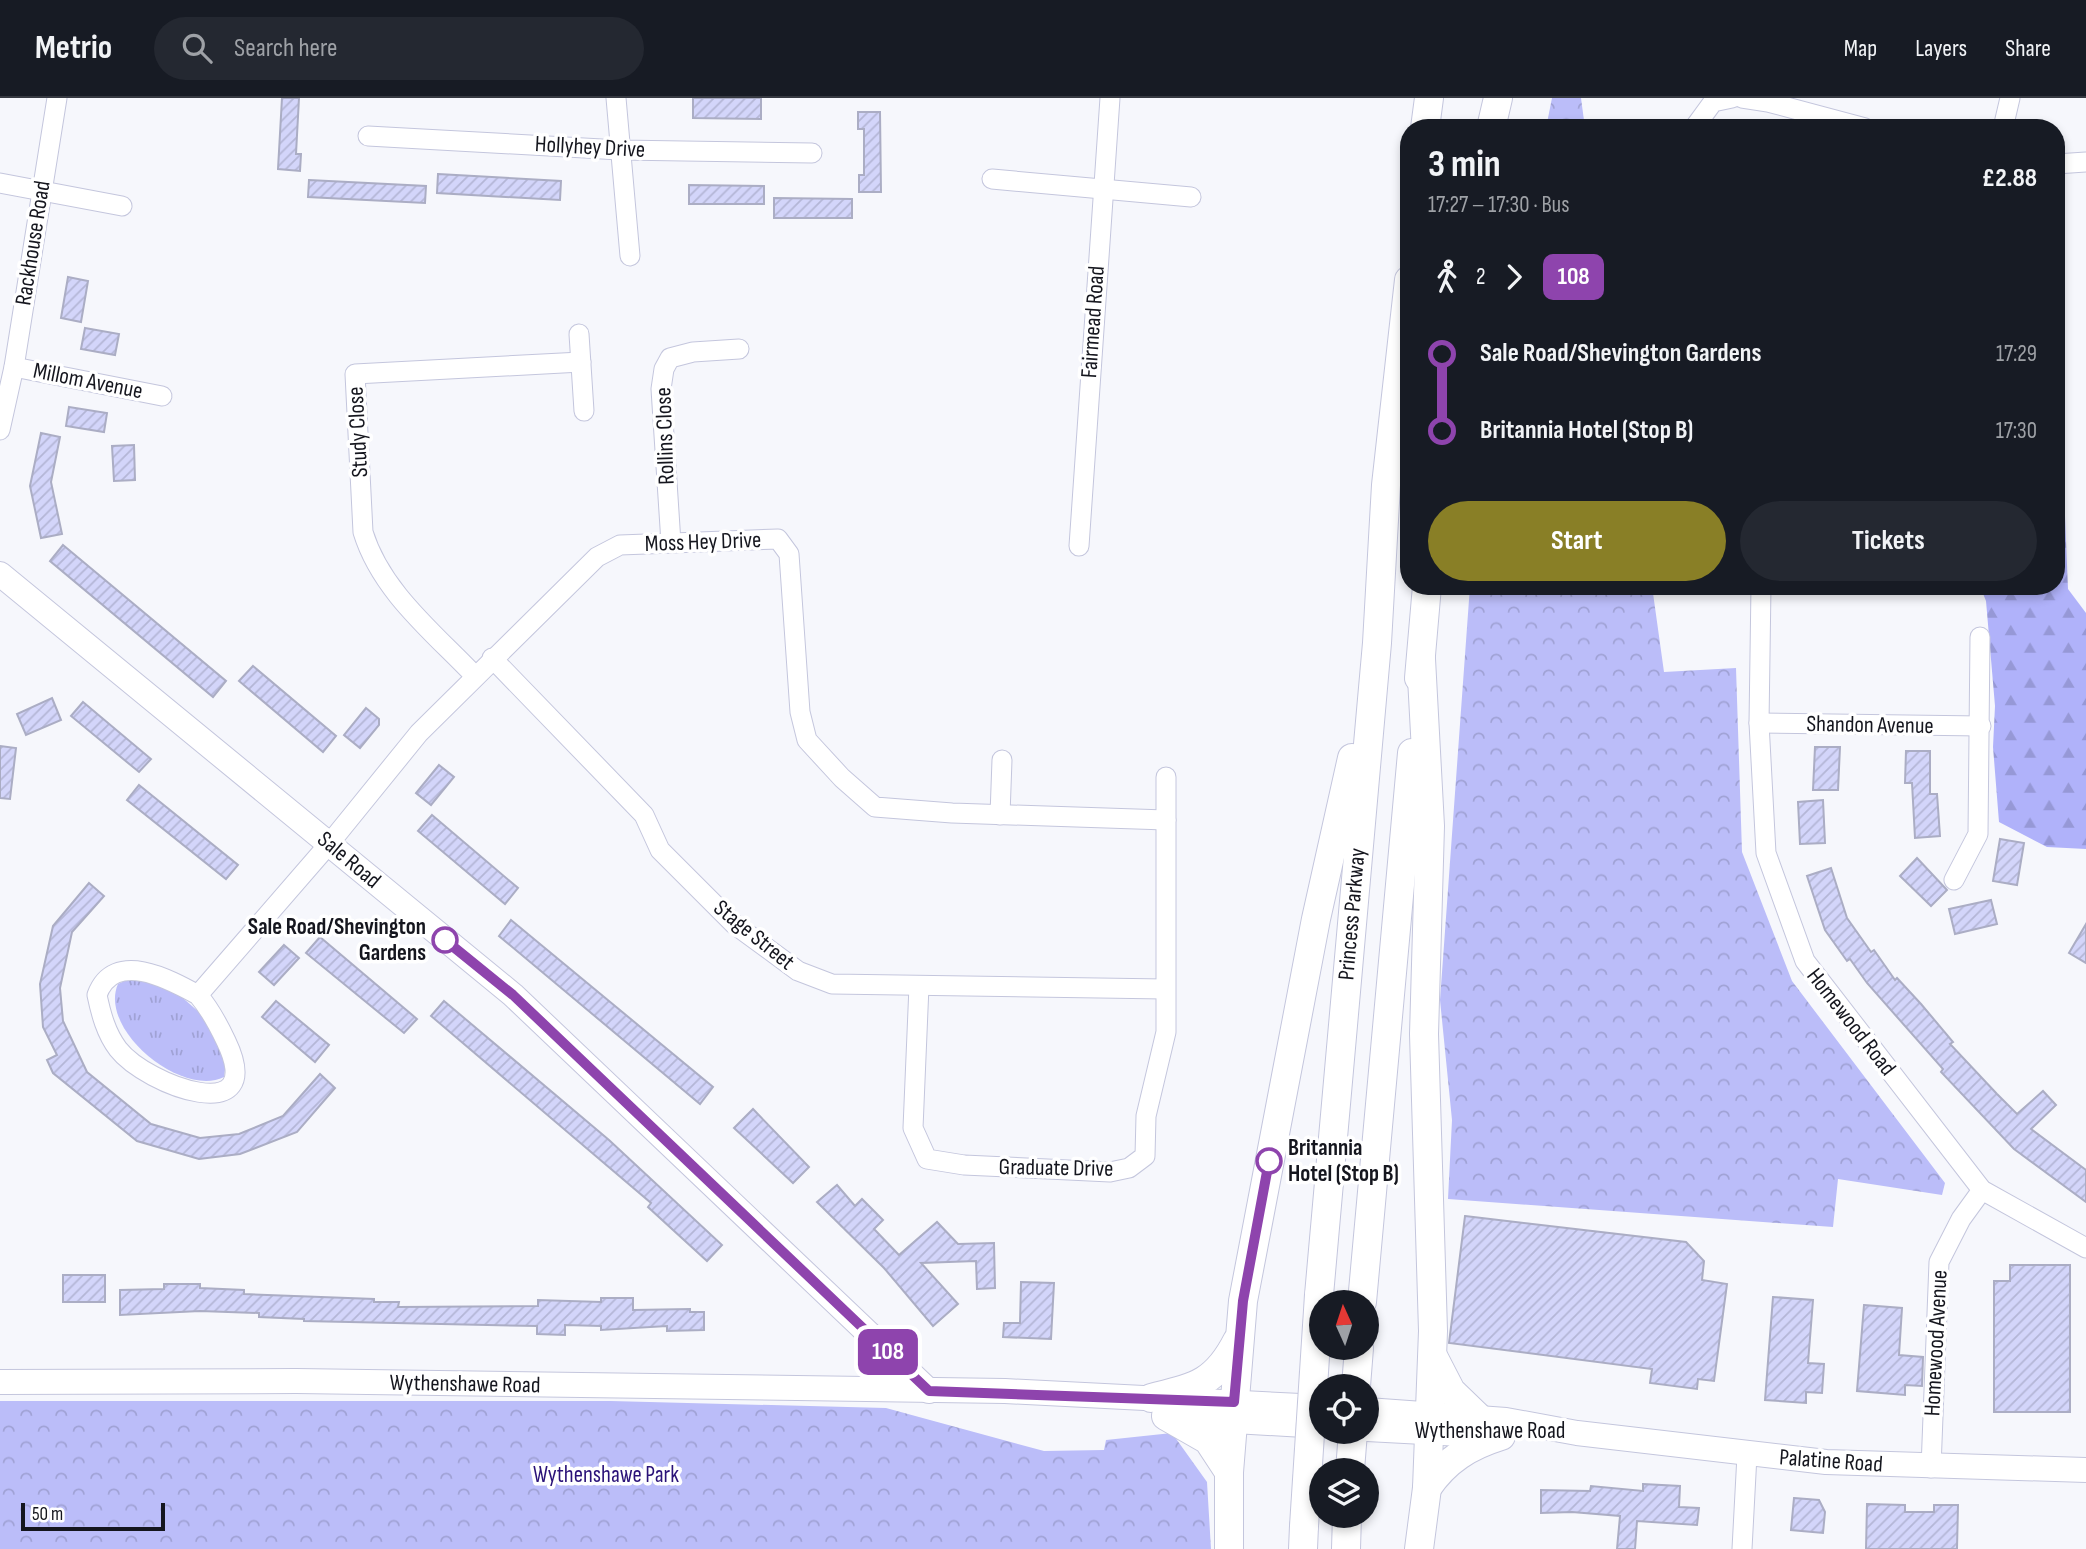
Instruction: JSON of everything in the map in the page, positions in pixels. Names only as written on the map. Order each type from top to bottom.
[{"type":"highway","points":[[1426,119],[1429,98]]},
{"type":"highway","points":[[1477,119],[1480,98]]},
{"type":"highway","points":[[1493,119],[1498,98]]},
{"type":"highway","name":"Princess Parkway","points":[[1303,1538],[1319,1295],[1377,643],[1386,485],[1400,360]]},
{"type":"highway","name":"Princess Parkway","points":[[1362,1290],[1426,595]]},
{"type":"highway","points":[[1229,1549],[1229,1472],[1233,1411],[1251,1250],[1316,919],[1377,643]]},
{"type":"highway","points":[[1419,1549],[1427,1488],[1432,1352],[1424,1034],[1430,826],[1421,659]]},
{"type":"highway","points":[[1229,1472],[1209,1440],[1158,1407],[1219,1372],[1240,1337]]},
{"type":"highway","points":[[1432,1352],[1451,1391],[1478,1417]]},
{"type":"highway","points":[[1427,1488],[1451,1459],[1475,1444],[1501,1436]]},
{"type":"main road","name":"Sale Road","points":[[0,574],[513,995],[929,1391]]},
{"type":"main road","name":"Wythenshawe Road","points":[[0,1382],[296,1381],[929,1391],[1059,1402],[1233,1411],[1309,1408]]},
{"type":"main road","name":"Wythenshawe Road","points":[[1233,1411],[1309,1424]]},
{"type":"main road","name":"Wythenshawe Road","points":[[1379,1413],[1501,1436],[1577,1433]]},
{"type":"main road","name":"Wythenshawe Road","points":[[1379,1428],[1478,1417],[1577,1433]]},
{"type":"main road","name":"Palatine Road","points":[[1577,1433],[1746,1455],[1931,1468],[2086,1470]]},
{"type":"street","name":"Rackhouse Road","points":[[0,430],[14,367],[57,98]]},
{"type":"street","points":[[616,98],[629,256]]},
{"type":"street","name":"Fairmead Road","points":[[1079,546],[1110,98]]},
{"type":"street","points":[[1701,119],[1713,102],[1732,98]]},
{"type":"street","points":[[1742,98],[1832,119]]},
{"type":"street","points":[[2005,119],[2010,98]]},
{"type":"street","name":"Hollyhey Drive","points":[[368,136],[620,150],[813,153]]},
{"type":"street","points":[[2065,163],[2086,162]]},
{"type":"street","points":[[992,178],[1191,197]]},
{"type":"street","points":[[0,183],[122,206]]},
{"type":"street","points":[[579,334],[584,411]]},
{"type":"street","name":"Rollins Close","points":[[671,543],[661,389],[664,369],[670,358],[693,352],[738,349]]},
{"type":"street","name":"Study Close","points":[[474,675],[394,592],[371,557],[363,532],[355,374],[581,362]]},
{"type":"street","name":"Millom Avenue","points":[[14,367],[162,396]]},
{"type":"street","name":"Moss Hey Drive","points":[[198,995],[329,844],[419,733],[474,675],[597,557],[620,545],[778,539],[789,554],[800,712],[807,740],[842,778],[876,807],[1000,815],[1166,820]]},
{"type":"street","name":"Homewood Road","points":[[1761,595],[1759,723],[1766,853],[1805,961],[1982,1189],[2086,1248]]},
{"type":"street","points":[[1954,880],[1978,834],[1980,636]]},
{"type":"street","name":"Stage Street","points":[[492,658],[644,815],[660,850],[734,924],[798,971],[832,984],[1166,989]]},
{"type":"street","name":"Shandon Avenue","points":[[1759,723],[1981,726]]},
{"type":"street","points":[[1000,815],[1002,760]]},
{"type":"street","name":"Graduate Drive","points":[[919,986],[913,1128],[927,1159],[964,1166],[1110,1172],[1129,1168],[1145,1156],[1146,1116],[1166,1032],[1167,777]]},
{"type":"street","points":[[125,969],[166,979],[198,995],[210,1009],[234,1058],[235,1080],[227,1089],[218,1093],[192,1093],[141,1069],[119,1050],[102,1020],[97,995],[108,976],[125,969]]},
{"type":"street","name":"Homewood Avenue","points":[[1931,1468],[1939,1262],[1961,1219],[1982,1189]]},
{"type":"street","points":[[1742,1549],[1746,1455]]},
{"type":"green space","points":[[1552,98],[1581,98],[1584,119],[1548,119]]},
{"type":"green space","points":[[2065,516],[2068,589],[2086,613],[2086,849],[2047,847],[1999,822],[1993,747],[1995,706],[1984,595],[2065,595]]},
{"type":"green space","points":[[1469,595],[1653,595],[1664,672],[1736,668],[1742,852],[1792,981],[1945,1183],[1942,1195],[1838,1179],[1833,1227],[1448,1199],[1452,1120],[1440,1000]]},
{"type":"green space","points":[[129,979],[148,980],[176,992],[208,1020],[227,1056],[224,1077],[206,1081],[186,1078],[166,1069],[131,1039],[120,1020],[115,1002],[118,984]]},
{"type":"green space","name":"Wythenshawe Park","points":[[0,1401],[611,1401],[886,1408],[1044,1451],[1104,1450],[1106,1440],[1172,1433],[1207,1482],[1211,1549],[0,1549]]},
{"type":"building","points":[[282,98],[299,98],[296,154],[301,154],[300,171],[278,169]]},
{"type":"building","points":[[693,98],[761,98],[761,119],[693,118]]},
{"type":"building","points":[[858,112],[880,112],[881,192],[859,192],[859,175],[864,175],[864,129],[858,129]]},
{"type":"building","points":[[438,174],[561,181],[560,200],[437,193]]},
{"type":"building","points":[[309,180],[426,186],[425,203],[308,197]]},
{"type":"building","points":[[689,185],[764,186],[764,204],[689,204]]},
{"type":"building","points":[[774,198],[852,199],[852,218],[774,218]]},
{"type":"building","points":[[68,277],[88,281],[81,322],[61,318]]},
{"type":"building","points":[[85,328],[119,334],[115,355],[81,349]]},
{"type":"building","points":[[69,407],[107,413],[104,432],[66,426]]},
{"type":"building","points":[[41,433],[60,437],[51,482],[62,534],[41,538],[30,486]]},
{"type":"building","points":[[134,445],[135,480],[114,481],[112,446]]},
{"type":"building","points":[[63,545],[226,681],[213,697],[50,561]]},
{"type":"building","points":[[253,666],[336,736],[323,752],[239,681]]},
{"type":"building","points":[[52,698],[61,720],[26,735],[17,714]]},
{"type":"building","points":[[83,702],[151,759],[139,772],[71,716]]},
{"type":"building","points":[[366,708],[379,719],[379,725],[360,748],[344,735]]},
{"type":"building","points":[[0,746],[16,748],[10,799],[0,798]]},
{"type":"building","points":[[1815,747],[1840,747],[1838,790],[1813,790]]},
{"type":"building","points":[[1906,751],[1930,751],[1930,794],[1937,794],[1940,836],[1915,838],[1912,783],[1905,783]]},
{"type":"building","points":[[439,765],[454,777],[431,805],[416,793]]},
{"type":"building","points":[[139,785],[238,865],[226,879],[127,800]]},
{"type":"building","points":[[1823,800],[1825,843],[1800,844],[1798,802]]},
{"type":"building","points":[[432,815],[518,888],[505,904],[418,831]]},
{"type":"building","points":[[2000,839],[2024,843],[2017,885],[1993,881]]},
{"type":"building","points":[[1917,858],[1947,890],[1931,906],[1900,876]]},
{"type":"building","points":[[1831,868],[1847,918],[1871,952],[1874,950],[1895,980],[1897,978],[1921,1004],[1953,1042],[1950,1044],[1997,1094],[2017,1114],[2043,1091],[2056,1105],[2031,1129],[2086,1170],[2086,1202],[2014,1149],[1941,1072],[1943,1069],[1867,983],[1850,959],[1847,961],[1825,930],[1807,876]]},
{"type":"building","points":[[89,883],[104,896],[72,932],[60,988],[63,1021],[87,1072],[151,1124],[200,1138],[239,1134],[283,1116],[320,1074],[335,1088],[297,1132],[240,1154],[199,1159],[137,1141],[53,1073],[47,1060],[57,1055],[43,1027],[40,984],[53,926]]},
{"type":"building","points":[[1991,900],[1997,924],[1955,934],[1949,909]]},
{"type":"building","points":[[511,920],[713,1087],[700,1104],[499,936]]},
{"type":"building","points":[[2086,924],[2086,963],[2069,953]]},
{"type":"building","points":[[320,937],[417,1019],[404,1033],[306,953]]},
{"type":"building","points":[[284,945],[299,958],[274,985],[259,972]]},
{"type":"building","points":[[276,1001],[329,1045],[315,1062],[262,1017]]},
{"type":"building","points":[[444,1001],[609,1140],[722,1245],[707,1261],[648,1207],[651,1203],[431,1016]]},
{"type":"building","points":[[753,1109],[809,1167],[793,1183],[734,1128]]},
{"type":"building","points":[[837,1185],[855,1206],[862,1199],[883,1220],[874,1229],[899,1255],[937,1222],[958,1244],[994,1243],[995,1288],[977,1289],[976,1261],[921,1263],[958,1304],[933,1326],[884,1268],[817,1202]]},
{"type":"building","points":[[1465,1216],[1686,1242],[1704,1261],[1702,1280],[1727,1284],[1714,1381],[1698,1379],[1697,1389],[1650,1383],[1652,1369],[1449,1343]]},
{"type":"building","points":[[2010,1265],[2070,1265],[2070,1412],[1994,1412],[1994,1281],[2010,1281]]},
{"type":"building","points":[[63,1275],[105,1275],[105,1302],[63,1302]]},
{"type":"building","points":[[1021,1282],[1054,1283],[1051,1339],[1003,1337],[1004,1323],[1020,1323]]},
{"type":"building","points":[[164,1284],[200,1284],[200,1288],[244,1290],[244,1294],[374,1299],[374,1302],[399,1302],[398,1307],[538,1306],[538,1300],[601,1302],[601,1298],[633,1298],[633,1310],[690,1309],[690,1312],[704,1312],[704,1330],[667,1331],[667,1326],[601,1330],[601,1326],[565,1325],[565,1335],[537,1334],[537,1326],[304,1321],[259,1317],[259,1313],[200,1311],[120,1315],[120,1290],[164,1289]]},
{"type":"building","points":[[1773,1297],[1813,1300],[1808,1363],[1824,1364],[1822,1393],[1806,1392],[1806,1403],[1765,1400]]},
{"type":"building","points":[[1864,1305],[1902,1308],[1899,1355],[1923,1357],[1922,1386],[1905,1385],[1905,1395],[1857,1391]]},
{"type":"building","points":[[1643,1484],[1680,1486],[1679,1507],[1699,1508],[1697,1525],[1637,1521],[1635,1549],[1617,1549],[1620,1516],[1572,1512],[1541,1513],[1541,1490],[1590,1491],[1591,1486],[1643,1491]]},
{"type":"building","points":[[1794,1498],[1819,1500],[1825,1512],[1823,1533],[1791,1530]]},
{"type":"building","points":[[1867,1504],[1905,1505],[1905,1512],[1934,1512],[1934,1505],[1958,1505],[1957,1549],[1866,1549]]},
{"type":"bus line","name":"108","points":[[445,940],[513,995],[929,1391],[1005,1391],[1234,1402],[1243,1301],[1269,1161]]},
{"type":"place","name":"Sale Road/Shevington Gardens","points":[[445,940]]},
{"type":"place","name":"Britannia Hotel (Stop B)","points":[[1269,1161]]}]
